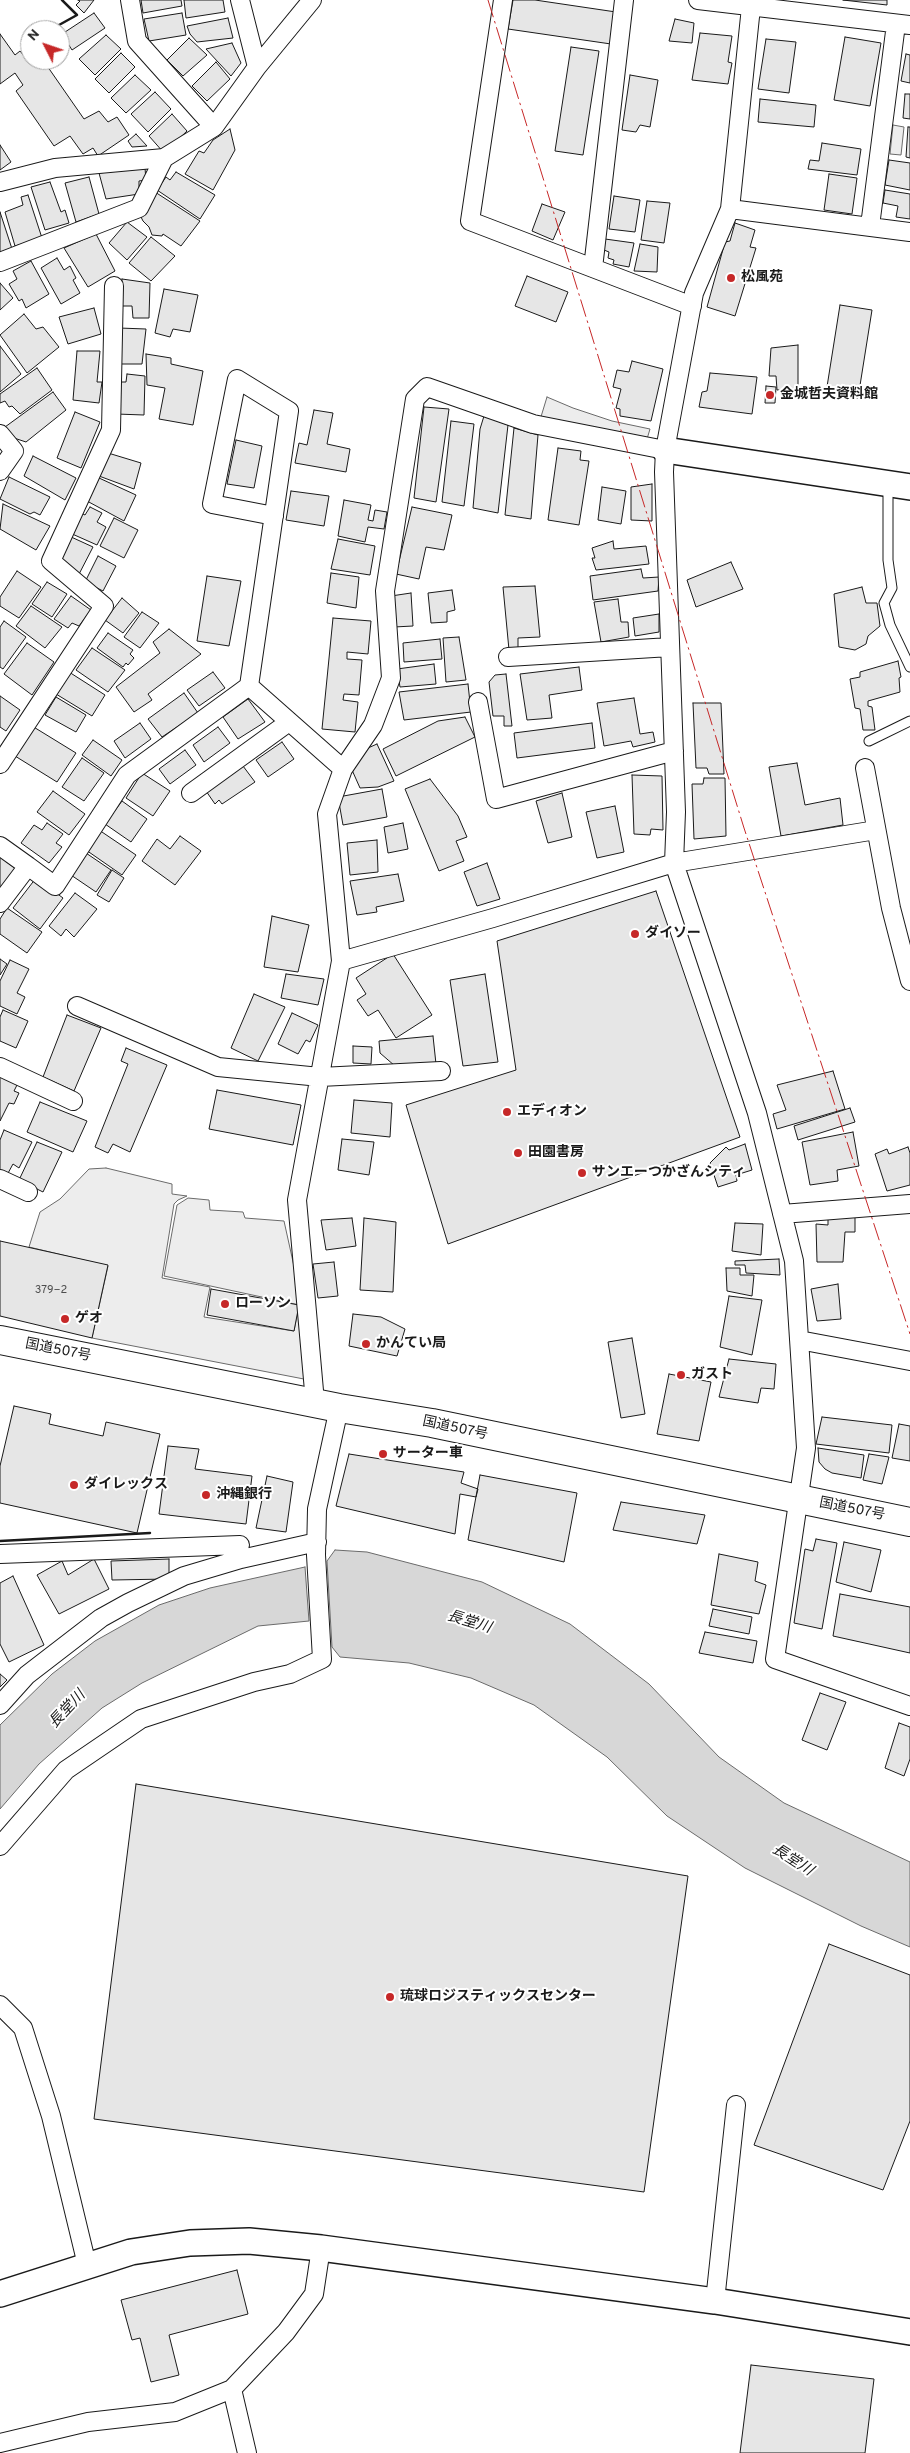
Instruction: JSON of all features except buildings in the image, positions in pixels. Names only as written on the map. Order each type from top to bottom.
[{"type":"highway","name":"国道507号","points":[[0,1340],[432,1424],[910,1522]]},
{"type":"street","points":[[130,0],[137,41],[214,127]]},
{"type":"street","points":[[240,0],[257,67]]},
{"type":"street","points":[[0,182],[55,168],[164,158],[214,127],[257,67],[312,0]]},
{"type":"street","points":[[504,0],[470,221],[692,306]]},
{"type":"street","points":[[593,268],[624,0]]},
{"type":"street","points":[[698,0],[903,24],[870,226]]},
{"type":"street","points":[[751,6],[730,209],[694,293],[665,450],[664,472],[676,812],[674,862],[757,1113],[794,1261],[806,1448],[775,1659],[910,1706]]},
{"type":"street","points":[[0,262],[139,208],[164,158]]},
{"type":"street","points":[[730,209],[910,232]]},
{"type":"street","points":[[0,764],[104,606],[51,561],[111,430],[114,286]]},
{"type":"street","points":[[0,846],[55,886],[127,775],[249,686],[274,516],[289,411],[238,379],[212,504],[274,516]]},
{"type":"street","points":[[0,1846],[66,1770],[142,1719],[254,1682],[290,1674],[322,1659],[317,1509],[327,1405],[297,1200],[341,961],[327,814],[343,770],[373,725],[391,678],[385,591],[415,399],[427,387],[533,424],[665,450],[899,485]]},
{"type":"street","points":[[0,434],[14,451],[0,471]]},
{"type":"street","points":[[508,657],[670,647]]},
{"type":"street","points":[[249,686],[343,770]]},
{"type":"street","points":[[478,702],[496,799],[674,751]]},
{"type":"street","points":[[191,793],[289,722]]},
{"type":"street","points":[[865,768],[891,908],[910,980]]},
{"type":"street","points":[[341,961],[493,918],[674,862],[876,830]]},
{"type":"street","points":[[0,903],[28,866]]},
{"type":"street","points":[[77,1006],[218,1067],[320,1077],[441,1070]]},
{"type":"street","points":[[0,1066],[72,1101]]},
{"type":"street","points":[[0,1179],[28,1192]]},
{"type":"street","points":[[782,1214],[910,1204]]},
{"type":"street","points":[[799,1340],[910,1361]]},
{"type":"street","points":[[0,1554],[240,1545]]},
{"type":"street","points":[[0,1705],[27,1675],[101,1618],[128,1603],[184,1576],[241,1559],[317,1549]]},
{"type":"street","points":[[0,2005],[23,2028],[52,2116],[87,2265]]},
{"type":"street","points":[[714,2301],[736,2105]]},
{"type":"street","points":[[0,2294],[131,2252],[190,2243],[249,2241],[321,2248],[714,2301],[910,2332]]},
{"type":"street","points":[[0,2443],[88,2422],[175,2412],[232,2389],[286,2332],[314,2294],[321,2248]]},
{"type":"street","points":[[232,2389],[247,2453]]},
{"type":"lane","points":[[899,485],[888,560],[892,588],[884,603],[890,626],[910,667]]},
{"type":"lane","points":[[869,740],[910,721]]},
{"type":"shaded area","points":[[893,125],[904,127],[901,155],[890,154]]},
{"type":"shaded area","points":[[547,397],[612,421],[650,429],[647,439],[540,420]]},
{"type":"shaded area","points":[[106,1168],[172,1184],[172,1194],[187,1196],[174,1204],[162,1278],[210,1287],[204,1317],[294,1331],[299,1305],[164,1276],[177,1205],[188,1198],[209,1200],[210,1210],[243,1212],[245,1218],[284,1221],[301,1298],[309,1380],[92,1338],[108,1266],[29,1247],[40,1212],[60,1199],[89,1169]]},
{"type":"water","name":"長堂川","points":[[335,1550],[367,1552],[482,1582],[570,1624],[649,1684],[719,1757],[784,1803],[910,1862],[910,1947],[861,1926],[745,1868],[667,1816],[607,1757],[534,1705],[471,1678],[409,1663],[340,1657],[332,1647],[327,1561]]},
{"type":"water","name":"長堂川","points":[[305,1567],[309,1621],[258,1626],[142,1683],[102,1708],[39,1764],[0,1809],[0,1725],[52,1674],[95,1641],[159,1605],[210,1588]]},
{"type":"wall","points":[[62,0],[77,15],[68,20]]},
{"type":"wall","points":[[0,1541],[150,1533]]},
{"type":"power","points":[[488,0],[744,828],[910,1334]]},
{"type":"place","name":"松風苑","points":[[731,278]]},
{"type":"place","name":"金城哲夫資料館","points":[[770,395]]},
{"type":"place","name":"ダイソー","points":[[635,934]]},
{"type":"place","name":"エディオン","points":[[507,1112]]},
{"type":"place","name":"田園書房","points":[[518,1153]]},
{"type":"place","name":"サンエーつかざんシティ","points":[[582,1173]]},
{"type":"place","name":"ローソン","points":[[225,1304]]},
{"type":"place","name":"ゲオ","points":[[65,1319]]},
{"type":"place","name":"かんてい局","points":[[366,1344]]},
{"type":"place","name":"ガスト","points":[[681,1375]]},
{"type":"place","name":"サーター車","points":[[383,1454]]},
{"type":"place","name":"ダイレックス","points":[[74,1485]]},
{"type":"place","name":"沖縄銀行","points":[[206,1495]]},
{"type":"place","name":"琉球ロジスティックスセンター","points":[[390,1997]]}]
